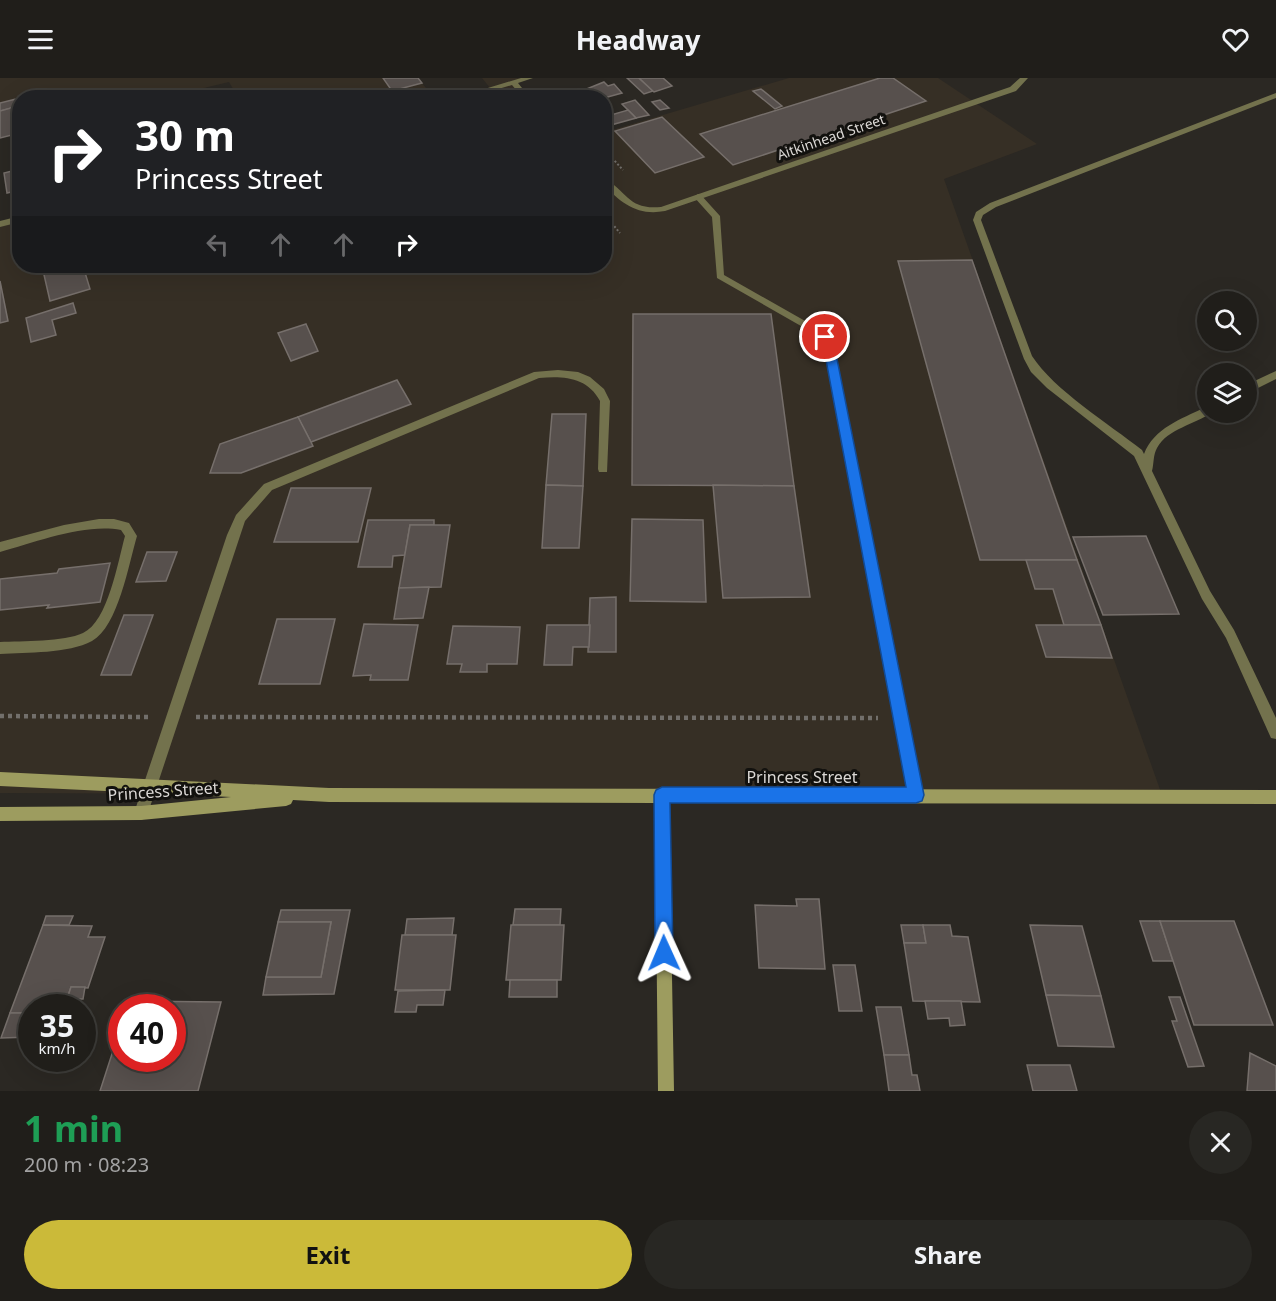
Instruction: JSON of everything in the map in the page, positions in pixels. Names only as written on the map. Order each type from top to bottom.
[{"type":"main road","name":"Princess Street","points":[[0,779],[329,795],[1276,797]]},
{"type":"main road","name":"Princess Street","points":[[0,814],[141,813],[329,795]]},
{"type":"main road","points":[[662,795],[666,1091]]},
{"type":"street","points":[[486,90],[529,78]]},
{"type":"street","name":"Aitkinhead Street","points":[[612,188],[625,202],[642,210],[662,209],[1013,89],[1024,78]]},
{"type":"street","points":[[513,82],[520,90]]},
{"type":"street","points":[[1276,95],[993,205],[979,214],[977,220],[1027,357],[1035,369],[1070,401],[1138,453],[1206,595],[1230,634],[1276,733]]},
{"type":"street","points":[[698,197],[716,216],[720,276],[818,332],[829,344],[916,795]]},
{"type":"street","points":[[141,813],[240,518],[251,503],[268,487],[279,480],[538,375],[553,373],[582,377],[601,391],[605,401],[603,469]]},
{"type":"street","points":[[1257,384],[1276,375]]},
{"type":"street","points":[[1149,475],[1148,454],[1155,440],[1197,417]]},
{"type":"street","points":[[0,547],[82,526],[116,524],[125,526],[131,536],[105,621],[95,634],[80,640],[0,648]]},
{"type":"path","points":[[612,158],[625,172]]},
{"type":"path","points":[[612,224],[620,233]]},
{"type":"path","points":[[0,716],[901,718]]},
{"type":"shaded area","points":[[0,78],[418,78],[427,90],[234,90],[229,82],[195,90],[12,90],[12,135],[0,138]]},
{"type":"shaded area","points":[[482,78],[532,78],[516,83],[522,90],[488,90],[491,89]]},
{"type":"shaded area","points":[[789,78],[938,78],[1037,144],[944,179],[1163,798],[0,793],[0,226],[12,222],[12,273],[612,273],[612,130]]},
{"type":"building","points":[[383,78],[418,78],[422,83],[396,90],[391,90]]},
{"type":"building","points":[[627,78],[639,78],[653,91],[644,94]]},
{"type":"building","points":[[639,78],[663,78],[672,86],[654,92]]},
{"type":"building","points":[[880,78],[893,78],[926,101],[733,165],[700,134]]},
{"type":"building","points":[[604,82],[608,86],[614,84],[622,93],[612,96],[612,90],[584,90]]},
{"type":"building","points":[[761,89],[782,106],[775,109],[753,91]]},
{"type":"building","points":[[12,100],[12,108],[0,111],[0,103]]},
{"type":"building","points":[[635,100],[649,115],[636,118],[622,104]]},
{"type":"building","points":[[660,100],[669,108],[660,110],[652,102]]},
{"type":"building","points":[[12,108],[12,135],[0,138],[0,111]]},
{"type":"building","points":[[628,110],[636,118],[612,125],[612,115]]},
{"type":"building","points":[[662,117],[704,157],[655,173],[615,131]]},
{"type":"building","points":[[12,171],[12,192],[7,193],[4,173]]},
{"type":"building","points":[[972,260],[1077,560],[980,560],[898,261]]},
{"type":"building","points":[[44,273],[85,273],[90,289],[50,301]]},
{"type":"building","points":[[0,281],[8,321],[0,323]]},
{"type":"building","points":[[73,303],[76,313],[52,320],[56,335],[31,342],[26,318]]},
{"type":"building","points":[[633,314],[771,314],[794,486],[632,485]]},
{"type":"building","points":[[306,324],[318,351],[291,361],[278,333]]},
{"type":"building","points":[[397,380],[411,404],[311,442],[298,417]]},
{"type":"building","points":[[552,414],[586,414],[583,486],[546,485]]},
{"type":"building","points":[[298,417],[313,446],[241,473],[210,473],[220,444]]},
{"type":"building","points":[[546,485],[583,486],[579,548],[542,548]]},
{"type":"building","points":[[713,485],[794,486],[810,597],[723,598]]},
{"type":"building","points":[[291,488],[371,488],[358,542],[274,542]]},
{"type":"building","points":[[632,519],[703,520],[706,602],[630,601]]},
{"type":"building","points":[[368,520],[434,520],[434,525],[410,525],[405,555],[393,556],[392,567],[358,567]]},
{"type":"building","points":[[410,525],[450,525],[441,587],[399,588]]},
{"type":"building","points":[[1146,536],[1179,614],[1103,615],[1073,537]]},
{"type":"building","points":[[147,552],[177,552],[166,581],[136,582]]},
{"type":"building","points":[[1026,560],[1077,560],[1101,625],[1064,625],[1053,589],[1035,589]]},
{"type":"building","points":[[110,563],[100,602],[0,610],[0,579],[57,573],[59,569]]},
{"type":"building","points":[[429,587],[423,618],[394,619],[399,588]]},
{"type":"building","points":[[616,597],[616,652],[588,652],[590,598]]},
{"type":"building","points":[[124,615],[153,615],[131,675],[101,675]]},
{"type":"building","points":[[277,619],[335,619],[320,684],[259,684]]},
{"type":"building","points":[[364,624],[418,625],[408,680],[370,680],[371,675],[353,676]]},
{"type":"building","points":[[547,625],[590,625],[589,647],[573,647],[572,665],[544,665]]},
{"type":"building","points":[[1036,625],[1101,625],[1112,658],[1046,657]]},
{"type":"building","points":[[453,626],[520,627],[517,664],[487,664],[487,672],[460,672],[462,664],[447,664]]},
{"type":"building","points":[[796,899],[819,899],[825,969],[759,968],[755,905],[797,906]]},
{"type":"building","points":[[515,909],[561,909],[560,925],[513,925]]},
{"type":"building","points":[[281,910],[350,910],[334,994],[263,995],[266,977],[321,977],[331,922],[278,922]]},
{"type":"building","points":[[46,916],[73,916],[69,925],[43,925]]},
{"type":"building","points":[[454,918],[452,935],[405,935],[407,919]]},
{"type":"building","points":[[1140,921],[1160,921],[1173,961],[1153,961]]},
{"type":"building","points":[[1160,921],[1234,921],[1273,1025],[1194,1025]]},
{"type":"building","points":[[278,922],[331,922],[321,977],[266,977]]},
{"type":"building","points":[[43,925],[92,926],[88,937],[105,937],[88,988],[71,987],[69,994],[18,994],[18,1013],[10,1013]]},
{"type":"building","points":[[511,925],[564,925],[561,980],[506,980]]},
{"type":"building","points":[[901,925],[923,925],[926,943],[904,943]]},
{"type":"building","points":[[923,925],[950,925],[952,936],[968,937],[980,1002],[913,1001],[904,943],[926,943]]},
{"type":"building","points":[[1030,925],[1082,926],[1101,996],[1046,995]]},
{"type":"building","points":[[402,935],[456,935],[450,990],[395,990]]},
{"type":"building","points":[[833,965],[855,965],[862,1011],[839,1011]]},
{"type":"building","points":[[510,980],[557,980],[557,997],[509,997]]},
{"type":"building","points":[[71,987],[85,987],[84,994],[69,994]]},
{"type":"building","points":[[445,990],[443,1005],[417,1005],[416,1012],[395,1012],[398,991]]},
{"type":"building","points":[[1046,995],[1101,996],[1114,1047],[1058,1046]]},
{"type":"building","points":[[1169,997],[1180,997],[1204,1066],[1188,1067],[1172,1021],[1177,1021]]},
{"type":"building","points":[[925,1001],[961,1001],[965,1025],[950,1026],[949,1018],[928,1019]]},
{"type":"building","points":[[186,1002],[221,1002],[198,1091],[100,1091],[108,1066],[108,1072],[186,1072]]},
{"type":"building","points":[[876,1007],[901,1007],[909,1055],[884,1055]]},
{"type":"building","points":[[10,1013],[18,1013],[18,1037],[1,1038]]},
{"type":"building","points":[[1250,1053],[1276,1066],[1276,1091],[1247,1091]]},
{"type":"building","points":[[884,1055],[909,1055],[912,1075],[917,1075],[920,1091],[889,1091]]},
{"type":"building","points":[[1027,1065],[1070,1065],[1077,1091],[1033,1091]]},
{"type":"route","points":[[664,953],[662,795],[916,795],[829,344],[825,337]]}]
